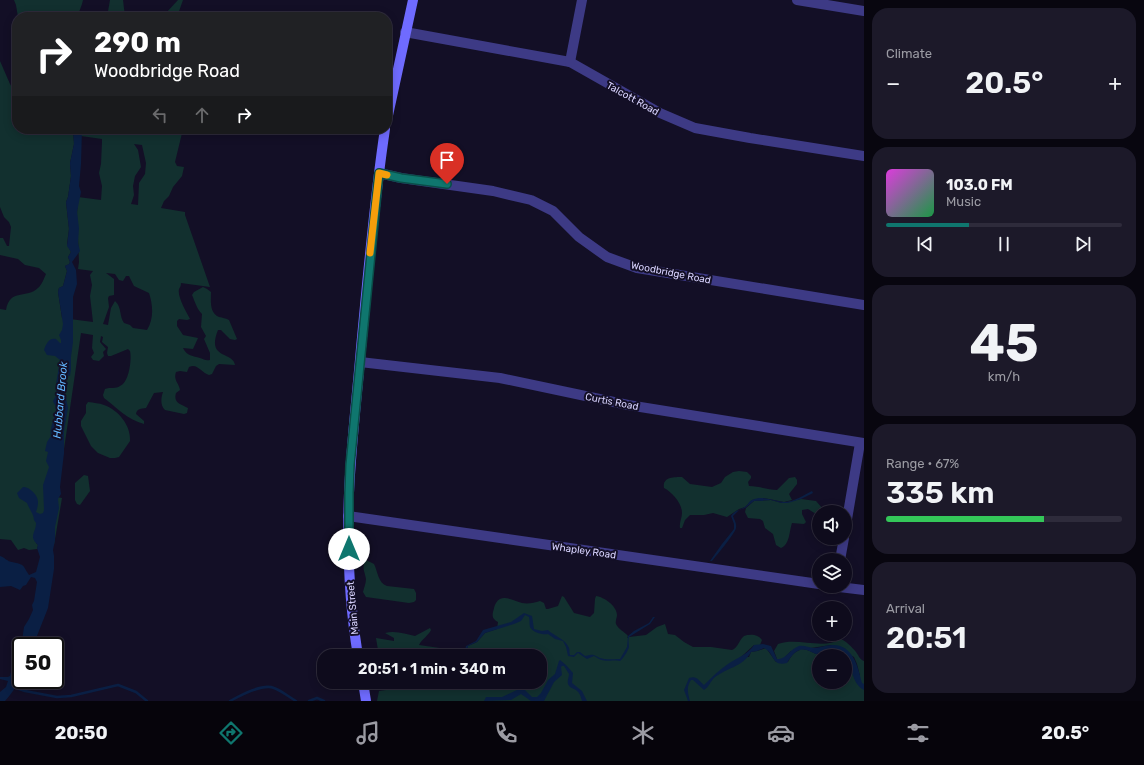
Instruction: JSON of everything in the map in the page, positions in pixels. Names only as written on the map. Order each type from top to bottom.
[{"type":"main road","points":[[392,96],[413,0]]},
{"type":"main road","name":"Main Street","points":[[357,649],[350,576],[348,516],[350,465],[379,173],[384,134]]},
{"type":"main road","points":[[364,689],[366,701]]},
{"type":"street","points":[[570,62],[582,0]]},
{"type":"street","points":[[797,0],[864,11]]},
{"type":"street","name":"Talcott Road","points":[[405,32],[570,62],[660,113],[695,128],[864,156]]},
{"type":"street","name":"Woodbridge Road","points":[[379,173],[401,178],[493,191],[531,200],[552,211],[579,237],[607,257],[638,268],[864,305]]},
{"type":"street","name":"Curtis Road","points":[[360,362],[500,378],[628,405],[862,443]]},
{"type":"street","points":[[850,505],[862,443]]},
{"type":"street","name":"Whapley Road","points":[[348,516],[812,583]]},
{"type":"street","points":[[852,588],[864,590]]},
{"type":"green space","points":[[14,0],[83,0],[79,12],[17,12]]},
{"type":"green space","points":[[110,0],[123,0],[124,12],[108,12]]},
{"type":"green space","points":[[178,0],[183,0],[179,12],[167,12]]},
{"type":"green space","points":[[0,61],[12,87],[12,134],[73,134],[74,144],[70,163],[71,176],[66,202],[69,229],[67,244],[71,252],[68,257],[70,262],[65,266],[67,271],[63,286],[59,288],[58,292],[62,318],[93,322],[90,296],[92,285],[90,275],[93,271],[78,269],[77,214],[78,197],[101,200],[102,186],[99,173],[101,164],[102,139],[81,136],[81,134],[182,134],[175,162],[177,166],[184,167],[182,176],[173,187],[161,208],[185,212],[210,287],[181,283],[179,296],[190,319],[179,319],[177,321],[177,326],[183,335],[198,338],[193,349],[183,348],[186,353],[210,360],[210,353],[204,339],[206,336],[201,327],[202,314],[197,308],[192,295],[194,292],[203,287],[211,292],[211,306],[214,313],[219,317],[229,320],[237,339],[230,339],[221,330],[218,330],[215,340],[215,346],[218,351],[230,358],[235,365],[219,364],[216,366],[212,374],[209,375],[195,366],[189,367],[187,372],[176,372],[175,375],[180,390],[175,396],[178,403],[188,408],[187,413],[184,414],[165,410],[161,401],[163,392],[154,393],[146,408],[140,409],[136,414],[144,421],[144,424],[133,420],[122,413],[104,398],[103,395],[105,389],[118,387],[126,380],[131,359],[130,351],[128,349],[108,356],[108,347],[102,342],[103,337],[101,336],[100,342],[106,349],[103,352],[104,356],[99,361],[93,360],[91,357],[94,353],[92,348],[93,335],[81,333],[57,497],[62,498],[54,545],[36,543],[38,545],[37,549],[29,550],[24,548],[18,550],[11,540],[0,539],[0,309],[6,310],[8,303],[15,296],[29,293],[38,288],[46,274],[39,268],[25,265],[18,259],[0,255],[0,238],[3,238],[7,246],[9,246],[11,227],[9,222],[4,217],[0,207]],"holes":[[[134,144],[142,145],[146,163],[145,174],[139,183],[138,205],[131,204],[134,195],[133,186],[135,176],[141,167],[138,150]],[[106,273],[115,274],[119,280],[123,281],[126,276],[129,276],[134,286],[149,293],[152,312],[151,321],[147,330],[133,328],[124,323],[119,306],[115,301],[111,308],[108,325],[103,324],[109,307],[108,298],[109,296],[114,295],[114,279]]]},
{"type":"green space","points":[[88,402],[109,407],[119,414],[126,424],[130,435],[130,441],[119,457],[110,458],[98,453],[91,446],[81,426],[81,421],[86,413],[86,405]]},
{"type":"green space","points":[[733,472],[747,472],[751,476],[748,482],[749,486],[774,490],[777,490],[789,478],[795,477],[797,484],[789,494],[792,500],[784,502],[762,498],[752,500],[745,507],[727,517],[713,513],[704,515],[690,515],[685,520],[682,528],[680,528],[682,509],[676,498],[664,488],[665,482],[669,478],[682,477],[690,484],[712,487],[721,483],[725,477]]},
{"type":"green space","points":[[84,475],[88,476],[90,491],[80,505],[77,504],[75,500],[75,483]]},
{"type":"green space","points":[[801,499],[816,501],[820,505],[812,505],[812,512],[808,509],[802,510],[802,514],[806,522],[804,524],[792,523],[788,541],[781,548],[776,545],[773,534],[765,528],[763,521],[760,519],[748,518],[745,512],[746,508],[754,501],[771,500],[782,503]]},
{"type":"green space","points":[[366,560],[374,564],[380,580],[384,585],[414,589],[416,593],[416,600],[409,603],[366,597],[363,592],[366,581],[364,567]]},
{"type":"green space","points":[[562,596],[574,613],[590,617],[594,613],[596,596],[610,602],[615,608],[617,615],[616,624],[628,636],[627,638],[646,635],[657,627],[665,624],[668,634],[675,635],[693,647],[711,647],[732,650],[736,648],[744,636],[754,635],[762,640],[760,645],[754,645],[741,657],[749,657],[751,652],[766,648],[776,662],[788,662],[793,654],[804,649],[791,651],[783,659],[777,659],[774,651],[778,644],[794,642],[818,644],[845,641],[864,661],[864,701],[377,701],[379,691],[386,689],[547,689],[547,649],[468,649],[468,646],[477,642],[485,633],[497,629],[498,622],[493,618],[493,614],[495,604],[501,598],[508,598],[522,603],[540,601],[544,603],[546,609],[558,606]]},
{"type":"green space","points":[[430,628],[430,632],[419,645],[446,649],[378,649],[376,638],[394,641],[394,638],[385,633],[397,632],[415,636]]},
{"type":"water","name":"Hubbard Brook","points":[[73,134],[82,134],[79,186],[81,192],[77,212],[79,228],[78,243],[80,251],[72,262],[76,270],[77,284],[73,297],[73,342],[71,369],[70,376],[64,375],[62,378],[68,383],[65,393],[68,408],[64,431],[64,453],[60,487],[61,494],[58,499],[59,508],[55,527],[53,550],[54,569],[48,608],[37,637],[23,637],[24,627],[33,610],[32,605],[37,582],[35,578],[31,577],[26,585],[20,590],[11,586],[0,587],[0,556],[23,566],[29,575],[36,572],[40,557],[37,548],[38,545],[33,539],[36,523],[27,503],[19,498],[17,493],[23,487],[31,490],[38,499],[36,512],[40,514],[43,513],[43,485],[49,467],[46,461],[48,452],[45,451],[47,442],[51,436],[56,409],[53,401],[57,394],[56,384],[60,360],[55,356],[47,355],[44,350],[47,343],[51,339],[56,339],[61,343],[59,335],[63,324],[58,292],[59,288],[63,286],[67,271],[65,266],[70,262],[68,257],[71,252],[67,246],[69,229],[66,202],[71,176],[70,163],[74,144]]},
{"type":"water","points":[[812,491],[813,493],[788,503],[771,500],[754,501],[741,509],[751,501],[760,498],[787,502]]},
{"type":"water","points":[[739,510],[733,516],[736,528],[730,539],[712,561],[710,561],[734,529],[731,516]]},
{"type":"water","points":[[524,613],[532,616],[534,629],[542,631],[548,630],[563,640],[569,648],[570,655],[580,652],[585,656],[593,655],[600,658],[620,659],[627,647],[628,636],[649,623],[653,617],[655,617],[650,624],[629,637],[629,647],[624,657],[620,661],[604,661],[594,656],[587,659],[578,653],[574,657],[568,656],[563,641],[555,639],[548,634],[541,634],[533,631],[530,627],[529,617],[525,615],[521,621],[485,633],[477,642],[465,649],[466,646],[476,641],[483,630],[511,622]]},
{"type":"water","points":[[763,644],[771,646],[777,659],[784,657],[799,646],[814,648],[832,645],[846,649],[812,649],[812,652],[803,649],[792,655],[787,663],[782,664],[778,663],[764,648],[751,652],[744,661],[714,678],[704,690],[693,680],[691,680],[688,688],[690,701],[688,701],[684,690],[689,678],[694,677],[704,685],[728,664],[746,653],[754,645]]},
{"type":"water","points":[[427,648],[438,649],[426,649]]},
{"type":"water","points":[[852,656],[859,670],[862,683],[864,684],[864,690],[855,680],[852,671]]},
{"type":"water","points":[[560,660],[566,665],[573,673],[572,683],[582,691],[587,701],[582,701],[579,693],[569,686],[569,674],[564,666],[562,666],[562,675],[554,682],[544,701],[531,701],[521,694],[511,700],[484,701],[486,697],[502,697],[519,689],[524,689],[532,697],[537,697],[543,689],[547,689],[547,682],[555,674]]},
{"type":"water","points":[[12,667],[12,689],[14,689],[5,701],[0,701],[0,692],[6,687],[8,681],[0,679],[0,677],[10,676]]},
{"type":"waterway","points":[[19,689],[57,697],[71,696],[118,685],[136,692],[147,701]]},
{"type":"waterway","points":[[230,701],[252,690],[264,687],[274,688],[296,701]]},
{"type":"waterway","points":[[309,701],[317,698],[324,701]]},
{"type":"slow traffic","points":[[370,253],[379,173],[387,175]]},
{"type":"route","points":[[349,549],[348,516],[350,465],[379,173],[401,178],[447,184]]}]
